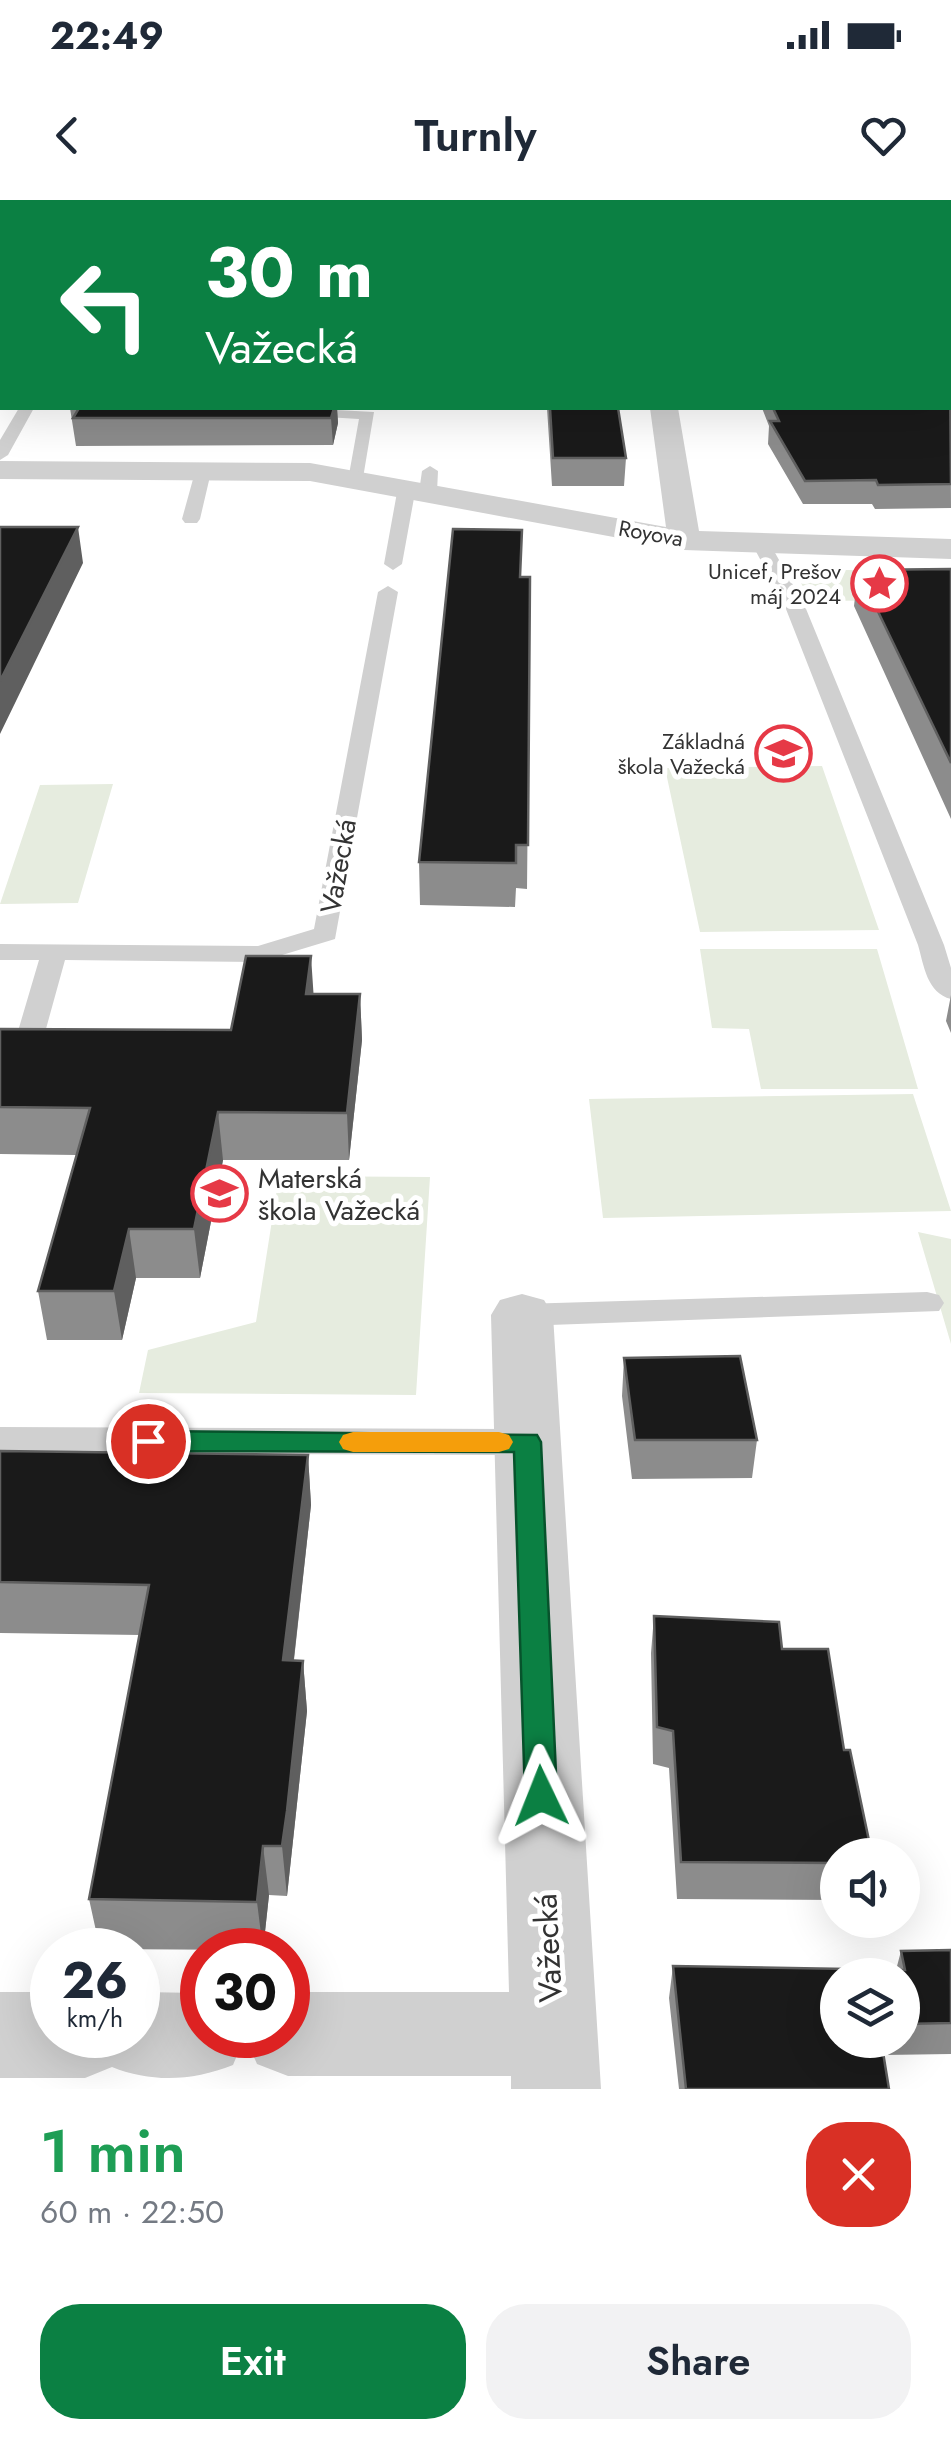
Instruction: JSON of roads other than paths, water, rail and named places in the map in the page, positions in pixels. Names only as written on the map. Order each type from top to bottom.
[{"type":"street","points":[[664,410],[684,540]]},
{"type":"street","name":"Royova","points":[[0,470],[310,472],[356,480],[422,483],[684,540],[951,549]]},
{"type":"street","name":"Važecká","points":[[310,2036],[554,2061],[522,1315]]},
{"type":"street","points":[[0,2035],[30,2035]]},
{"type":"lane","points":[[0,455],[25,410]]},
{"type":"lane","points":[[276,412],[368,414],[356,480]]},
{"type":"lane","points":[[191,519],[203,472]]},
{"type":"lane","points":[[392,564],[422,483]]},
{"type":"lane","points":[[761,544],[794,604],[931,944],[942,982],[951,991]]},
{"type":"lane","name":"Važecká","points":[[0,952],[260,954],[326,934],[388,592]]},
{"type":"lane","points":[[22,1067],[54,952]]},
{"type":"lane","points":[[522,1315],[927,1303]]},
{"type":"lane","points":[[0,1440],[528,1442]]},
{"type":"place","name":"Unicef, Prešov máj 2024","points":[[880,584]]},
{"type":"place","name":"Základná škola Važecká","points":[[784,754]]},
{"type":"place","name":"Materská škola Važecká","points":[[219,1194]]}]
